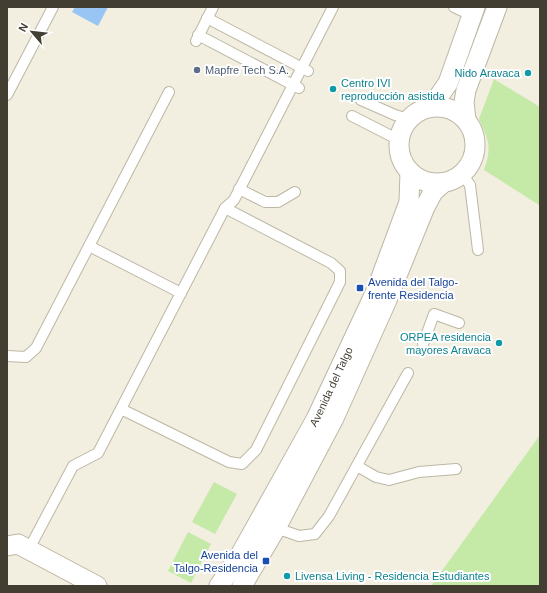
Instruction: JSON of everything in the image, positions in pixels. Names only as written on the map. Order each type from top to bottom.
[{"type":"street","points":[[466,120],[464,102],[466,90],[497,7]]},
{"type":"street","points":[[429,108],[448,83],[473,11]]},
{"type":"street","points":[[439,106],[449,108],[466,120],[472,130],[475,141],[474,153],[470,164],[462,174],[453,180],[443,183],[431,183],[419,179],[410,172],[403,163],[399,152],[399,140],[402,129],[409,119],[418,112],[439,106]]},
{"type":"street","name":"Avenida del Talgo","points":[[219,586],[239,557],[316,419],[376,291],[409,202],[410,172]]},
{"type":"street","name":"Avenida del Talgo","points":[[242,586],[276,528],[334,418],[387,300],[425,207],[433,192],[443,183]]},
{"type":"street","points":[[8,545],[18,544],[29,549],[97,586]]},
{"type":"lane","points":[[7,95],[53,7]]},
{"type":"lane","points":[[213,7],[197,38],[296,86]]},
{"type":"lane","points":[[29,549],[73,466],[98,453],[225,208],[234,200],[305,70],[333,7]]},
{"type":"lane","points":[[454,7],[473,11]]},
{"type":"lane","points":[[207,18],[305,70]]},
{"type":"lane","points":[[7,356],[26,357],[36,348],[169,92]]},
{"type":"lane","points":[[361,100],[395,115],[409,119]]},
{"type":"lane","points":[[352,116],[399,140]]},
{"type":"lane","points":[[462,174],[470,185],[478,250]]},
{"type":"lane","points":[[239,189],[265,202],[278,202],[295,192]]},
{"type":"lane","points":[[121,409],[229,462],[242,464],[256,450],[340,282],[340,271],[331,263],[225,208]]},
{"type":"lane","points":[[89,246],[181,293]]},
{"type":"lane","points":[[423,344],[434,314],[459,324]]},
{"type":"lane","points":[[276,528],[299,536],[314,534],[329,516],[408,374]]},
{"type":"lane","points":[[357,466],[376,477],[389,480],[419,472],[456,468]]},
{"type":"green space","points":[[494,79],[540,107],[539,205],[484,170],[489,150],[487,139],[479,119]]},
{"type":"green space","points":[[540,435],[540,586],[431,586]]},
{"type":"green space","points":[[214,482],[237,494],[215,534],[192,522]]},
{"type":"green space","points":[[188,532],[211,544],[191,583],[168,571]]},
{"type":"water","points":[[75,7],[108,7],[98,26],[72,12]]},
{"type":"place","name":"Mapfre Tech S.A.","points":[[197,70]]},
{"type":"place","name":"Nido Aravaca","points":[[528,73]]},
{"type":"place","name":"Centro IVI reproducción asistida","points":[[333,89]]},
{"type":"place","name":"Avenida del Talgo- frente Residencia","points":[[360,288]]},
{"type":"place","name":"ORPEA residencia mayores Aravaca","points":[[499,343]]},
{"type":"place","name":"Avenida del Talgo-Residencia","points":[[266,561]]},
{"type":"place","name":"Livensa Living - Residencia Estudiantes","points":[[287,576]]}]
